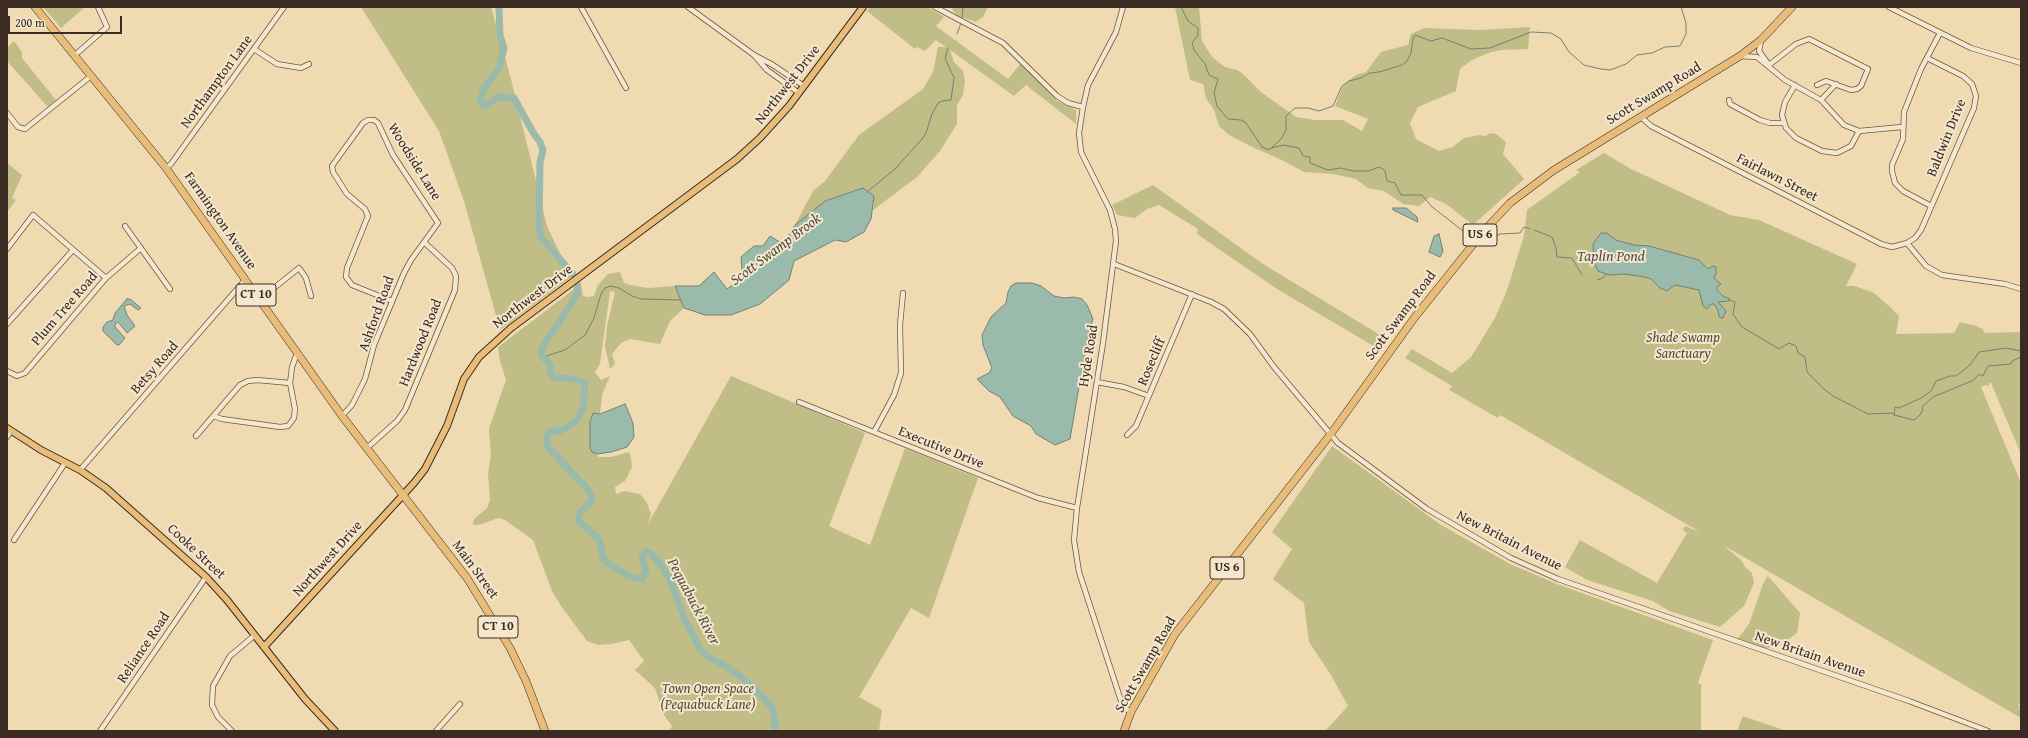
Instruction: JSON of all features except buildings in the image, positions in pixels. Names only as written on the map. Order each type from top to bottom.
[{"type":"highway","name":"Farmington Avenue","points":[[35,7],[166,168],[342,416],[432,534]]},
{"type":"highway","name":"Scott Swamp Road","points":[[1124,731],[1131,712],[1176,634],[1330,435],[1444,280],[1475,241],[1510,203],[1554,170],[1740,56],[1761,40],[1792,7]]},
{"type":"highway","name":"Main Street","points":[[432,534],[470,584],[510,648],[526,681],[545,731]]},
{"type":"main road","name":"Northwest Drive","points":[[264,647],[419,478],[436,452],[448,426],[464,380],[474,364],[486,350],[747,150],[770,129],[799,93],[863,7]]},
{"type":"main road","name":"Cooke Street","points":[[9,430],[65,463],[80,470],[106,488],[206,576],[305,699],[335,731]]},
{"type":"street","points":[[75,56],[107,27],[98,7]]},
{"type":"street","name":"Northampton Lane","points":[[166,168],[171,164],[284,7]]},
{"type":"street","points":[[581,7],[626,88]]},
{"type":"street","points":[[688,7],[754,55],[773,65],[804,86]]},
{"type":"street","points":[[935,7],[1003,43],[1057,96],[1068,103],[1083,107]]},
{"type":"street","name":"Hyde Road","points":[[1123,7],[1116,32],[1091,79],[1083,107],[1079,147],[1107,202],[1113,220],[1116,242],[1097,382],[1077,508],[1074,540],[1079,572],[1123,707],[1131,712]]},
{"type":"street","points":[[1889,7],[1940,33],[1980,51],[2021,63]]},
{"type":"street","points":[[1931,206],[1903,191],[1892,177],[1892,164],[1903,139],[1902,127],[1904,112],[1927,58],[1940,33]]},
{"type":"street","points":[[1769,65],[1782,53],[1801,40],[1813,39],[1868,68],[1861,86],[1857,89],[1852,90],[1826,81],[1817,85]]},
{"type":"street","points":[[1761,40],[1759,51],[1769,65]]},
{"type":"street","points":[[254,50],[277,64],[301,68],[309,64]]},
{"type":"street","points":[[754,55],[767,70],[799,93]]},
{"type":"street","points":[[1740,56],[1757,56],[1785,80],[1821,100],[1844,124],[1859,131],[1902,127]]},
{"type":"street","name":"Baldwin Drive","points":[[1906,243],[1915,238],[1921,230],[1974,108],[1976,96],[1972,84],[1962,76],[1927,58]]},
{"type":"street","points":[[7,113],[22,130],[27,128],[91,76]]},
{"type":"street","points":[[1821,100],[1836,84]]},
{"type":"street","points":[[1795,85],[1783,106],[1782,115],[1789,132],[1796,138],[1822,151],[1832,153],[1842,151],[1851,146],[1859,131]]},
{"type":"street","points":[[1728,100],[1730,104],[1760,120],[1770,123],[1784,123]]},
{"type":"street","name":"Fairlawn Street","points":[[1641,117],[1651,126],[1881,244],[1892,247],[1906,243]]},
{"type":"street","name":"Woodside Lane","points":[[392,301],[352,285],[346,277],[347,268],[368,216],[365,209],[347,194],[333,172],[332,166],[366,121],[374,120],[378,124],[394,154],[438,223]]},
{"type":"street","points":[[7,248],[32,215],[106,278]]},
{"type":"street","name":"Ashford Road","points":[[342,416],[352,405],[365,379],[374,345],[407,266],[438,223]]},
{"type":"street","points":[[125,226],[170,289]]},
{"type":"street","name":"Hardwood Road","points":[[367,448],[397,421],[405,410],[455,290],[456,276],[452,268],[425,242]]},
{"type":"street","points":[[1906,243],[1926,266],[1942,275],[2005,284],[2021,289]]},
{"type":"street","name":"Plum Tree Road","points":[[7,371],[17,376],[25,373],[106,278],[141,248]]},
{"type":"street","points":[[7,324],[73,250]]},
{"type":"street","name":"New Britain Avenue","points":[[1114,264],[1220,306],[1247,331],[1338,443],[1431,511],[1512,558],[1543,573],[1908,700],[1988,731]]},
{"type":"street","points":[[259,300],[298,268],[306,278],[312,296]]},
{"type":"street","name":"Betsy Road","points":[[80,470],[245,280]]},
{"type":"street","points":[[874,432],[894,395],[902,373],[900,324],[903,293]]},
{"type":"street","name":"Rosecliff","points":[[1127,435],[1136,426],[1192,294]]},
{"type":"street","points":[[213,416],[222,419],[280,427],[288,426],[294,418],[295,410],[290,383],[292,366],[297,353]]},
{"type":"street","points":[[196,436],[240,385],[248,381],[290,383]]},
{"type":"street","points":[[1097,382],[1124,387],[1149,396]]},
{"type":"street","name":"Executive Drive","points":[[799,402],[1038,498],[1077,508]]},
{"type":"street","points":[[7,437],[9,430]]},
{"type":"street","points":[[14,540],[65,463]]},
{"type":"street","name":"Reliance Road","points":[[100,731],[206,576]]},
{"type":"street","points":[[232,731],[218,717],[212,705],[213,686],[230,656],[255,635]]},
{"type":"street","points":[[436,731],[460,704]]},
{"type":"green space","points":[[43,7],[85,7],[61,28]]},
{"type":"green space","points":[[361,7],[491,7],[511,79],[547,226],[571,277],[500,330],[464,201],[439,131]]},
{"type":"green space","points":[[870,7],[928,7],[944,17],[936,26],[1008,79],[1021,63],[1057,101],[1076,110],[1076,124],[1026,85],[1014,96],[950,50],[954,62],[963,71],[965,81],[963,95],[957,105],[957,124],[940,151],[917,177],[873,210],[874,202],[795,225],[813,191],[825,181],[859,135],[923,89],[933,72],[938,47],[946,47],[936,40],[925,51],[917,47],[915,49],[867,11]]},
{"type":"green space","points":[[952,7],[988,7],[983,17],[976,22],[958,16],[953,11]]},
{"type":"green space","points":[[1175,7],[1199,7],[1202,41],[1212,57],[1225,67],[1237,70],[1243,74],[1261,92],[1296,117],[1315,120],[1343,120],[1362,131],[1368,119],[1335,106],[1342,88],[1356,75],[1366,72],[1381,52],[1408,45],[1411,34],[1424,28],[1480,30],[1530,27],[1528,49],[1501,50],[1488,53],[1472,60],[1460,69],[1456,91],[1418,107],[1410,123],[1416,139],[1439,151],[1453,147],[1464,138],[1480,135],[1486,136],[1490,133],[1496,134],[1506,142],[1503,154],[1524,179],[1473,225],[1446,204],[1430,197],[1419,206],[1403,204],[1384,191],[1368,188],[1356,179],[1333,174],[1304,172],[1282,160],[1250,146],[1229,135],[1219,126],[1214,110],[1206,98],[1203,84],[1190,80]]},
{"type":"green space","points":[[14,41],[22,52],[22,58],[56,100],[48,107],[7,61],[7,48]]},
{"type":"green space","name":"Shade Swamp Sanctuary","points":[[1604,153],[1631,169],[1730,215],[1759,220],[1857,264],[1846,286],[1855,286],[1874,293],[1890,307],[1899,316],[1896,334],[1954,333],[1960,322],[1983,329],[1984,333],[2021,332],[2021,454],[1991,383],[1989,383],[1989,386],[1986,385],[1981,387],[2021,483],[2021,701],[2018,705],[2021,707],[2019,709],[2021,710],[2021,718],[1723,545],[1742,561],[1745,567],[1752,573],[1754,583],[1744,606],[1720,627],[1669,611],[1653,601],[1587,580],[1565,567],[1580,540],[1657,583],[1687,533],[1683,530],[1685,526],[1700,532],[1500,415],[1498,418],[1449,390],[1452,386],[1405,358],[1412,349],[1452,373],[1471,357],[1495,318],[1506,293],[1524,236],[1527,210],[1580,172],[1576,170]]},
{"type":"green space","points":[[7,163],[22,175],[12,198],[16,200],[7,212]]},
{"type":"green space","points":[[1153,185],[1263,264],[1385,338],[1377,348],[1277,289],[1197,234],[1198,229],[1159,205],[1147,209],[1135,218],[1117,215],[1112,205]]},
{"type":"green space","name":"Town Open Space (Pequabuck Lane)","points":[[620,272],[624,283],[630,285],[648,288],[675,286],[684,308],[670,321],[660,344],[630,339],[621,343],[612,354],[615,364],[610,369],[605,346],[607,326],[615,292],[610,291],[600,364],[595,372],[601,380],[610,376],[602,395],[600,414],[592,413],[590,422],[590,448],[599,457],[611,457],[629,452],[632,467],[625,481],[615,487],[616,494],[624,491],[640,494],[647,503],[651,514],[648,524],[731,376],[865,433],[829,526],[870,545],[905,448],[978,478],[929,618],[911,608],[859,697],[882,710],[879,731],[669,731],[672,726],[664,715],[655,688],[635,670],[644,661],[629,640],[598,645],[587,641],[561,606],[552,591],[533,540],[505,520],[498,518],[482,524],[473,525],[474,519],[487,508],[490,500],[488,475],[491,454],[489,429],[506,380],[500,361],[498,347],[581,284],[583,296],[594,296],[598,285],[608,274]]},
{"type":"green space","points":[[1332,446],[1441,525],[1510,564],[1557,584],[1713,640],[1698,683],[1701,684],[1701,731],[1325,731],[1348,706],[1331,675],[1309,642],[1304,603],[1273,579],[1292,549],[1272,532]]},
{"type":"green space","points":[[1768,576],[1800,613],[1797,633],[1779,646],[1758,649],[1736,641],[1749,624],[1763,584]]},
{"type":"green space","points":[[1743,716],[1786,731],[1737,731]]},
{"type":"water","points":[[863,188],[874,196],[871,219],[864,232],[846,242],[835,240],[794,261],[789,280],[760,304],[731,315],[705,315],[684,308],[675,286],[699,286],[714,272],[727,289],[737,282],[742,271],[741,257],[754,246],[763,246],[770,236],[783,244],[795,225],[825,201]]},
{"type":"water","points":[[1393,208],[1406,208],[1417,217],[1418,222],[1393,210]]},
{"type":"water","name":"Taplin Pond","points":[[1601,233],[1607,233],[1616,240],[1634,245],[1649,246],[1699,260],[1708,269],[1713,266],[1716,267],[1716,274],[1714,278],[1721,284],[1717,287],[1717,290],[1723,296],[1730,299],[1729,301],[1718,302],[1726,311],[1723,318],[1719,317],[1718,310],[1714,304],[1711,304],[1707,309],[1703,306],[1699,290],[1675,285],[1667,291],[1660,288],[1651,279],[1645,277],[1624,274],[1609,275],[1598,271],[1594,262],[1593,244]]},
{"type":"water","points":[[1439,234],[1443,251],[1440,257],[1429,252],[1434,236]]},
{"type":"water","points":[[1016,283],[1032,283],[1041,286],[1054,296],[1082,299],[1087,305],[1093,319],[1088,335],[1070,439],[1055,445],[1036,434],[1031,426],[1013,416],[1000,397],[989,391],[977,379],[989,373],[992,368],[983,345],[982,335],[991,317],[1006,303],[1011,286]]},
{"type":"water","points":[[127,299],[130,299],[141,308],[138,310],[130,304],[124,306],[127,315],[135,326],[127,333],[118,322],[115,324],[115,327],[125,338],[119,345],[117,345],[103,331],[103,327],[107,322],[113,320],[115,313]]},
{"type":"water","points":[[625,404],[633,423],[634,437],[627,447],[611,452],[597,454],[592,452],[590,448],[590,422],[593,413],[600,414]]},
{"type":"waterway","name":"Pequabuck River","points":[[499,7],[500,35],[504,48],[499,68],[484,88],[480,102],[485,106],[499,97],[514,98],[540,142],[543,150],[540,162],[539,225],[541,237],[573,274],[577,282],[577,294],[545,342],[541,352],[542,356],[551,365],[550,370],[553,377],[573,379],[585,383],[583,408],[577,420],[566,428],[560,431],[550,431],[547,436],[547,446],[590,492],[592,499],[590,503],[580,512],[578,521],[596,536],[600,542],[603,558],[607,563],[628,576],[642,579],[646,571],[642,556],[645,552],[650,553],[660,563],[671,582],[685,620],[700,649],[708,657],[727,667],[745,680],[764,698],[772,708],[775,731]]},
{"type":"waterway","name":"Scott Swamp Brook","points":[[962,20],[963,7]]},
{"type":"waterway","points":[[1181,7],[1188,21],[1198,28],[1198,35],[1192,43],[1194,50],[1205,64],[1209,75],[1218,79],[1214,93],[1217,106],[1228,119],[1241,120],[1246,123],[1262,147],[1269,150],[1281,139],[1286,130],[1286,116],[1295,108],[1308,108],[1319,111],[1333,106],[1342,86],[1349,81],[1361,78],[1370,73],[1379,72],[1402,65],[1407,61],[1411,53],[1415,35],[1431,41],[1442,38],[1471,49],[1490,48],[1531,32],[1551,33],[1561,39],[1569,52],[1584,65],[1610,70],[1626,64],[1637,55],[1652,53],[1665,47],[1680,46],[1686,34],[1686,23],[1681,7]]},
{"type":"waterway","name":"Scott Swamp Brook","points":[[957,34],[961,23]]},
{"type":"waterway","name":"Scott Swamp Brook","points":[[867,192],[895,169],[922,139],[926,133],[932,114],[938,103],[951,100],[954,78],[945,58],[948,48]]},
{"type":"waterway","points":[[1271,148],[1283,145],[1299,148],[1303,156],[1310,157],[1310,163],[1328,170],[1341,168],[1353,171],[1368,171],[1379,167],[1385,171],[1387,181],[1395,183],[1401,195],[1422,195],[1431,206],[1463,231]]},
{"type":"waterway","points":[[1482,244],[1500,234],[1520,233],[1524,227],[1530,229]]},
{"type":"waterway","points":[[1534,230],[1552,237],[1556,248],[1557,257],[1572,258],[1582,275]]},
{"type":"waterway","points":[[1597,280],[1603,278],[1606,274]]},
{"type":"waterway","name":"Scott Swamp Brook","points":[[543,357],[565,350],[585,335],[594,318],[601,294],[605,288],[611,286],[619,288],[632,296],[641,299],[680,300]]},
{"type":"waterway","points":[[1729,300],[1735,302],[1733,314],[1742,327],[1779,349],[1789,343],[1796,346],[1798,353],[1805,357],[1807,372],[1824,389],[1833,396],[1868,414],[1893,413],[1894,415],[1914,420],[1920,415],[1923,409],[1922,407],[1933,397],[1974,380],[1979,374],[1983,376],[1988,366],[2011,364],[2012,361],[2021,357]]},
{"type":"waterway","points":[[1894,415],[1895,407],[1899,408],[1921,398],[1931,391],[1936,381],[1950,376],[1956,376],[1970,365],[1979,352],[2006,348],[2021,351]]}]
